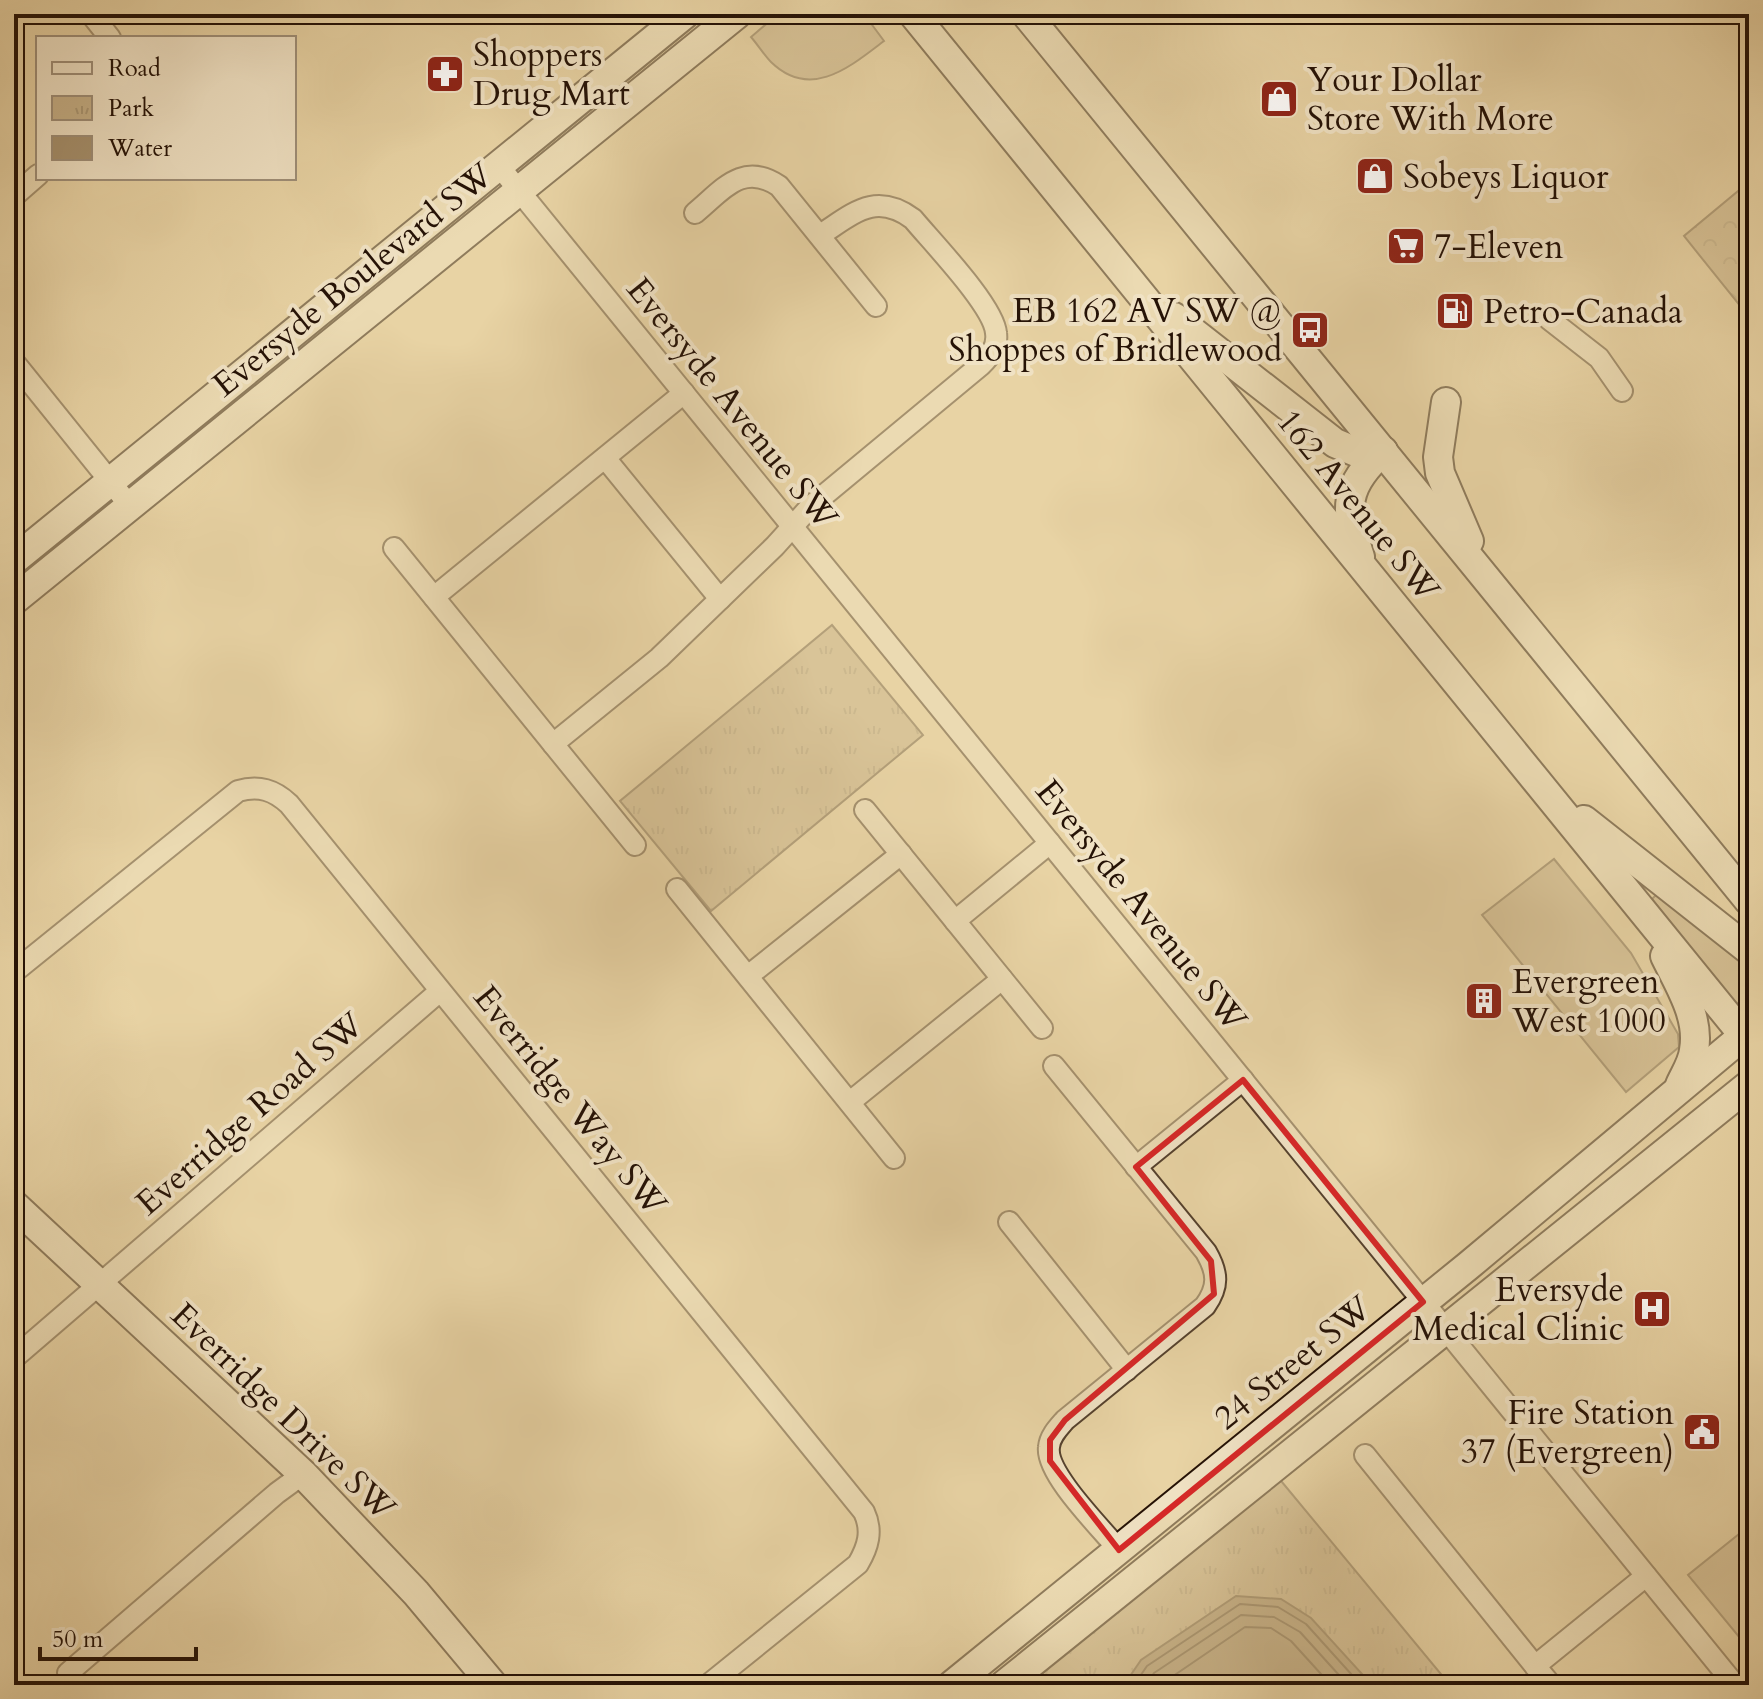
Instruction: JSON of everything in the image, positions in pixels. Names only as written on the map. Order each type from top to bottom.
[{"type":"street","points":[[91,14],[108,36]]},
{"type":"street","name":"Eversyde Boulevard SW","points":[[14,560],[685,14]]},
{"type":"street","name":"Eversyde Boulevard SW","points":[[14,600],[737,14]]},
{"type":"street","name":"162 Avenue SW","points":[[913,14],[1644,912],[1743,1042]]},
{"type":"street","points":[[1004,14],[1080,79]]},
{"type":"street","name":"162 Avenue SW","points":[[1033,21],[1749,901]]},
{"type":"street","name":"Eversyde Avenue SW","points":[[499,166],[1735,1685]]},
{"type":"street","points":[[695,213],[736,178],[762,176],[779,186],[876,306]]},
{"type":"street","points":[[14,196],[36,177]]},
{"type":"street","points":[[553,744],[659,658],[811,506],[993,352],[996,332],[989,311],[903,211],[882,205],[869,206],[820,235]]},
{"type":"street","points":[[1133,284],[1335,443],[1361,454],[1383,451]]},
{"type":"street","points":[[1549,319],[1599,358],[1622,391]]},
{"type":"street","points":[[14,362],[130,506]]},
{"type":"street","points":[[434,597],[684,393]]},
{"type":"street","points":[[1446,402],[1438,457],[1440,473],[1485,578]]},
{"type":"street","points":[[1363,566],[1353,537],[1350,504],[1353,486],[1361,471],[1383,451]]},
{"type":"street","points":[[605,458],[720,599]]},
{"type":"street","points":[[394,548],[635,845]]},
{"type":"street","points":[[1535,779],[1749,950]]},
{"type":"street","name":"Everridge Way SW","points":[[14,972],[230,796],[248,788],[262,788],[271,790],[289,804],[868,1520],[868,1539],[858,1564],[708,1685]]},
{"type":"street","points":[[865,810],[1042,1028]]},
{"type":"street","points":[[955,921],[1050,843]]},
{"type":"street","points":[[748,976],[901,854]]},
{"type":"street","points":[[677,889],[894,1158]]},
{"type":"street","points":[[1644,912],[1693,1022],[1696,1038],[1694,1054],[1679,1089]]},
{"type":"street","points":[[850,1102],[1002,979]]},
{"type":"street","name":"Everridge Road SW","points":[[14,1358],[440,991]]},
{"type":"street","name":"24 Street SW","points":[[952,1685],[1423,1302],[1679,1089],[1743,1042]]},
{"type":"street","points":[[1054,1066],[1206,1252],[1216,1271],[1217,1284],[1205,1306],[1065,1420],[1048,1449],[1058,1476],[1119,1550]]},
{"type":"street","points":[[1136,1167],[1243,1080]]},
{"type":"street","name":"24 Street SW","points":[[1004,1685],[1749,1085]]},
{"type":"street","name":"Everridge Drive SW","points":[[14,1205],[303,1474],[416,1593],[496,1684]]},
{"type":"street","points":[[1009,1222],[1127,1370]]},
{"type":"street","points":[[1365,1455],[1551,1685]]},
{"type":"street","points":[[78,1685],[68,1673],[303,1474]]},
{"type":"street","points":[[1535,1666],[1646,1576]]},
{"type":"highlighted area","points":[[1243,1080],[1423,1302],[1119,1550],[1050,1461],[1050,1440],[1065,1420],[1214,1294],[1211,1261],[1136,1167]]},
{"type":"green space","points":[[778,14],[864,14],[884,41],[830,76],[801,79],[771,62],[751,37]]},
{"type":"green space","points":[[1749,182],[1749,317],[1684,236]]},
{"type":"green space","points":[[832,625],[923,735],[711,911],[620,801]]},
{"type":"green space","points":[[1554,859],[1631,953],[1678,1034],[1679,1047],[1626,1092],[1482,915]]},
{"type":"green space","points":[[1657,894],[1749,965],[1749,995],[1736,1004],[1652,899]]},
{"type":"green space","points":[[1277,1476],[1450,1685],[1019,1685]]},
{"type":"green space","points":[[1749,1526],[1749,1649],[1688,1575]]},
{"type":"water","points":[[1236,1596],[1281,1599],[1311,1618],[1372,1685],[1124,1685],[1141,1660]]},
{"type":"place","name":"Shoppers Drug Mart","points":[[445,74]]},
{"type":"place","name":"Your Dollar Store With More","points":[[1279,99]]},
{"type":"place","name":"Sobeys Liquor","points":[[1375,176]]},
{"type":"place","name":"7-Eleven","points":[[1406,246]]},
{"type":"place","name":"Petro-Canada","points":[[1455,311]]},
{"type":"place","name":"EB 162 AV SW @ Shoppes of Bridlewood","points":[[1310,330]]},
{"type":"place","name":"Evergreen West 1000","points":[[1484,1001]]},
{"type":"place","name":"Eversyde Medical Clinic","points":[[1652,1309]]},
{"type":"place","name":"Fire Station 37 (Evergreen)","points":[[1702,1432]]}]
